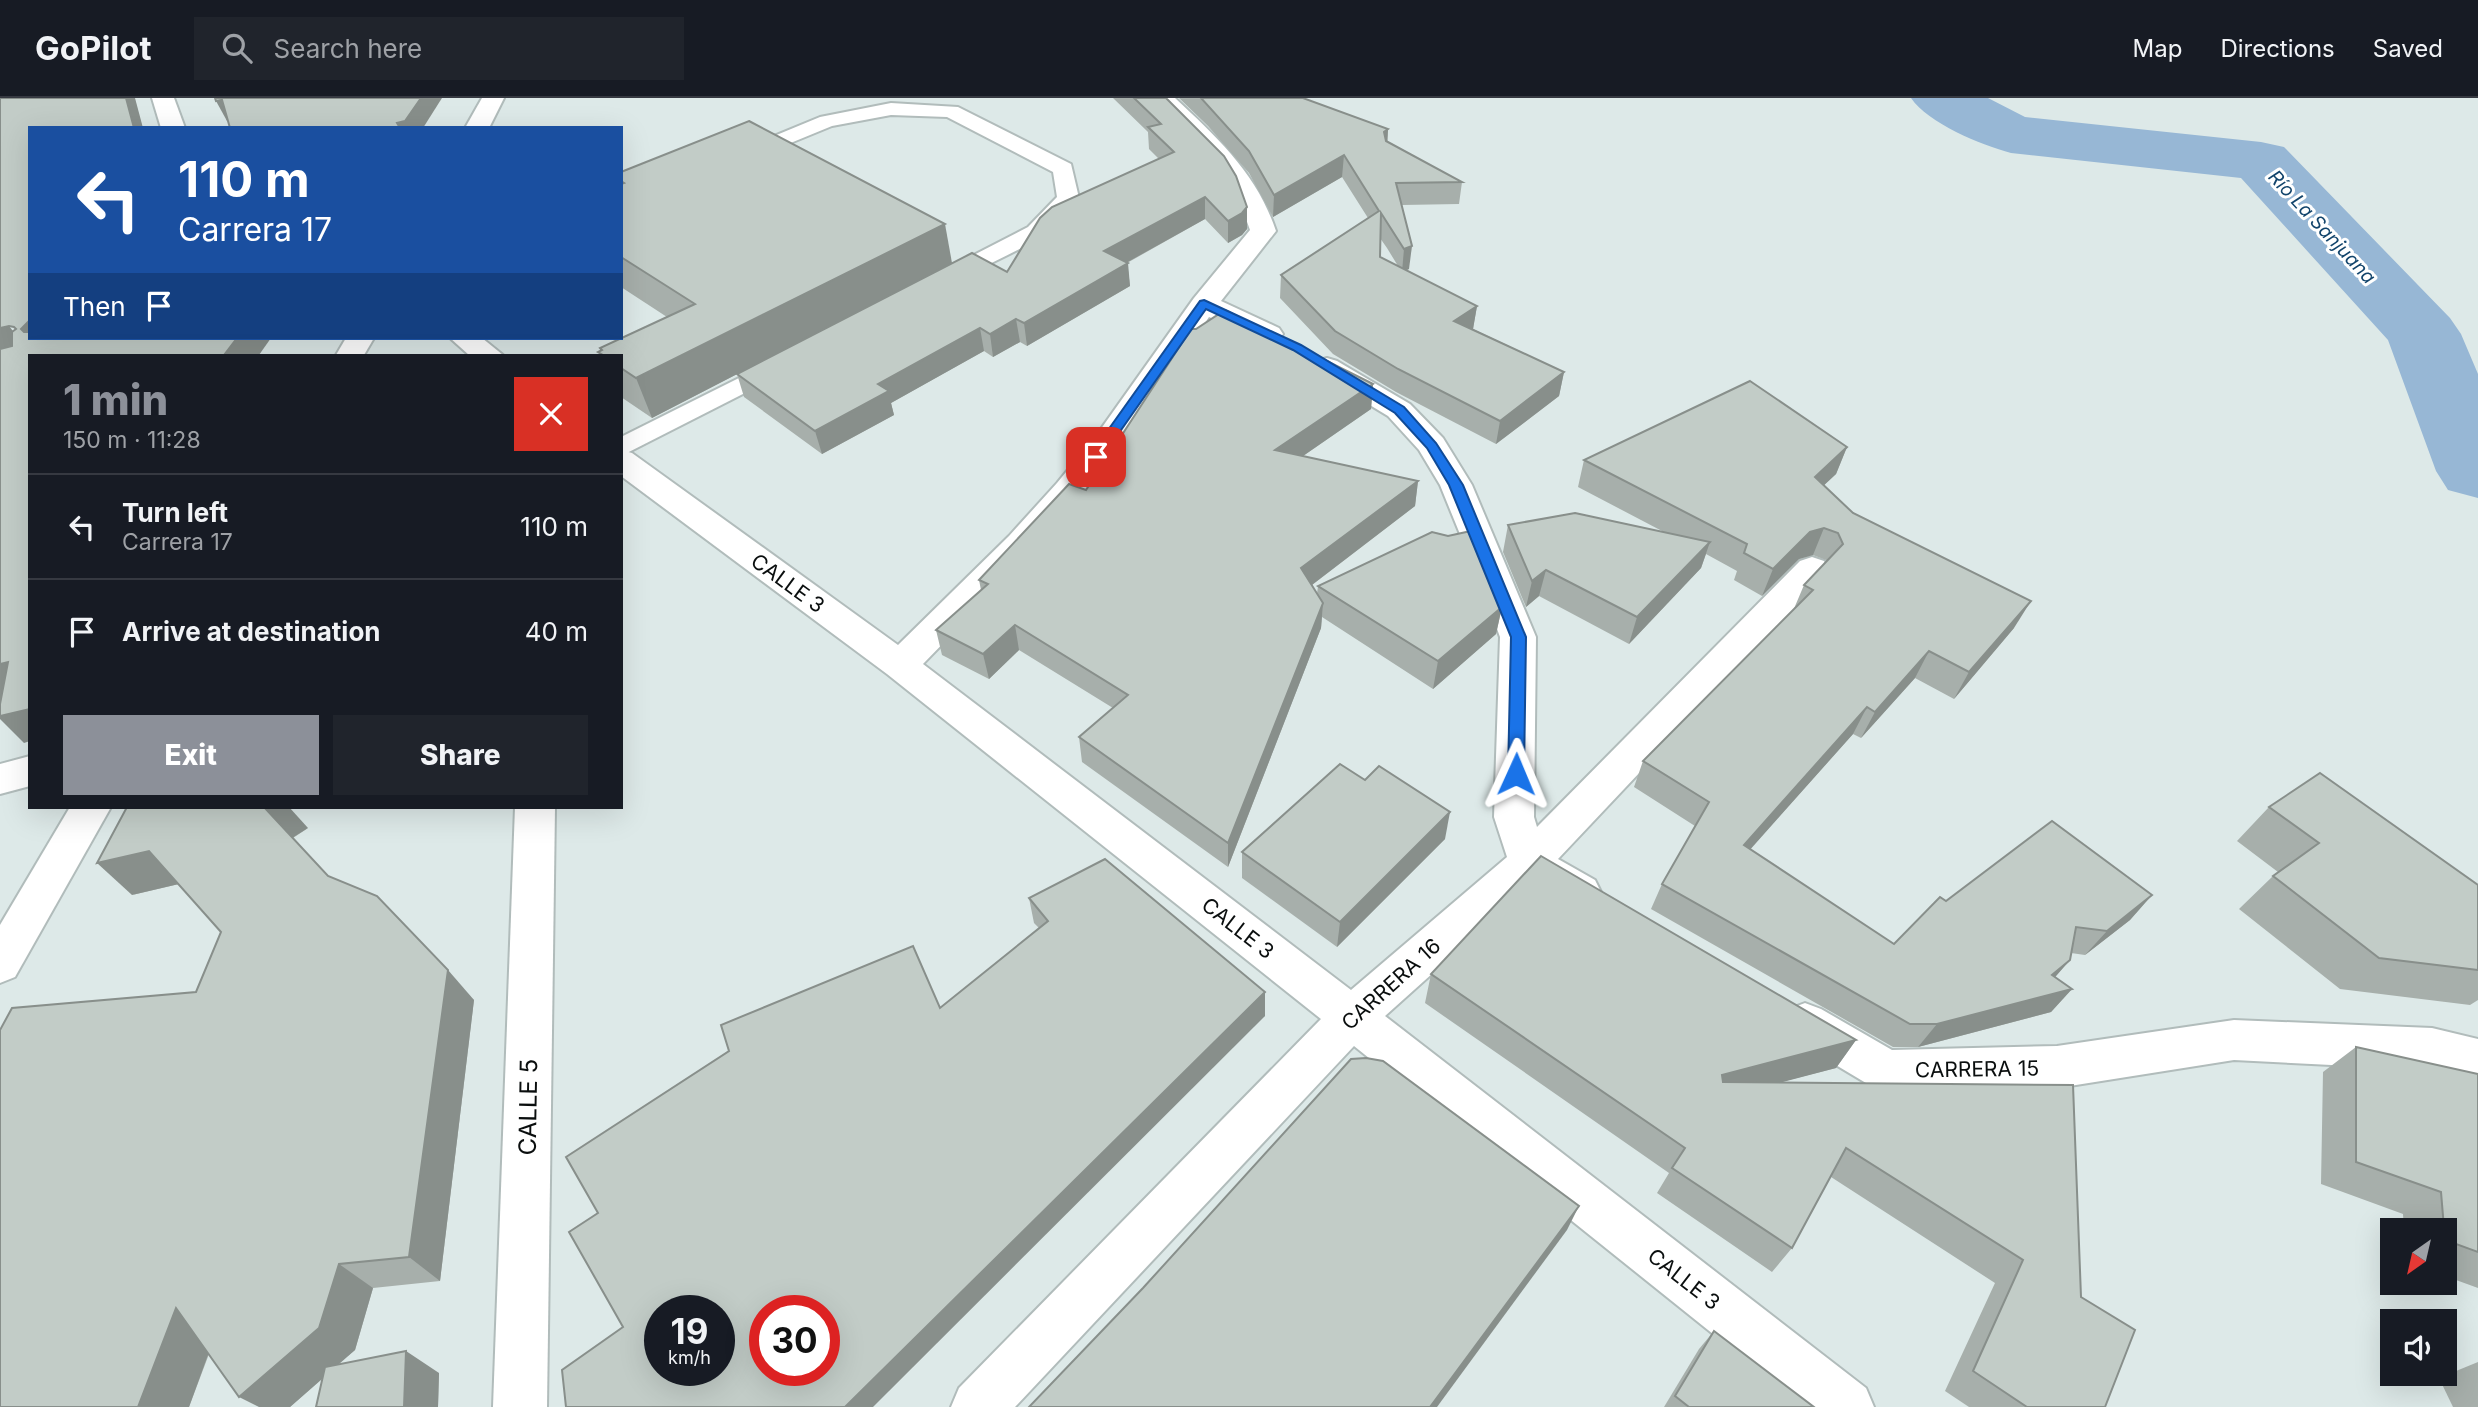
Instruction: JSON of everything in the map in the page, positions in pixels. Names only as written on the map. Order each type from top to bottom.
[{"type":"street","points":[[163,98],[172,126]]},
{"type":"street","points":[[478,126],[493,98]]},
{"type":"street","points":[[900,665],[1021,544],[1068,490],[1109,440],[1204,304],[1263,231],[1255,203],[1239,176],[1217,150],[1161,98]]},
{"type":"street","points":[[1204,304],[1297,347],[1399,410],[1432,445],[1456,485],[1518,637],[1514,817],[1529,862],[1612,910]]},
{"type":"street","points":[[467,340],[487,354]]},
{"type":"street","name":"CALLE 3","points":[[623,461],[900,665],[1847,1407]]},
{"type":"street","name":"CARRERA 16","points":[[978,1407],[1352,1017],[1529,862],[1812,569]]},
{"type":"street","points":[[0,779],[28,772]]},
{"type":"street","points":[[0,964],[89,809]]},
{"type":"street","name":"CALLE 5","points":[[520,1407],[535,809]]},
{"type":"street","name":"CARRERA 15","points":[[1768,1001],[1887,1071],[2057,1067],[2234,1040],[2432,1049],[2478,1060]]},
{"type":"lane","points":[[724,164],[827,121],[891,109],[951,111],[1063,169],[1068,198],[1036,232],[926,289]]},
{"type":"lane","points":[[623,447],[804,352]]},
{"type":"building","points":[[0,98],[126,98],[133,126],[28,126],[28,322],[21,329],[28,332],[28,340],[235,340],[225,354],[28,354],[28,709],[0,716],[8,662],[0,664],[0,349],[12,346],[12,332],[16,329],[9,326],[0,328]]},
{"type":"building","points":[[215,98],[421,98],[405,121],[397,123],[399,126],[229,126],[222,100],[216,101]]},
{"type":"building","points":[[1134,98],[1166,98],[1224,156],[1236,176],[1247,207],[1242,213],[1228,221],[1205,197],[1104,251],[1128,263],[1024,323],[1016,319],[990,334],[980,328],[878,384],[889,391],[815,431],[737,374],[972,253],[1007,272],[1040,218],[1052,207],[1174,152],[1148,127],[1161,124]]},
{"type":"building","points":[[1201,98],[1303,98],[1388,129],[1384,132],[1386,141],[1462,182],[1396,183],[1412,246],[1404,249],[1381,213],[1380,257],[1477,306],[1454,321],[1564,372],[1500,421],[1398,369],[1335,331],[1281,275],[1379,211],[1344,155],[1274,195],[1249,151]]},
{"type":"building","points":[[749,121],[945,224],[636,378],[623,369],[623,354],[601,354],[598,352],[602,350],[600,348],[623,340],[623,337],[695,304],[623,258],[623,171]]},
{"type":"building","points":[[1225,310],[1373,384],[1275,450],[1418,481],[1301,568],[1323,603],[1228,843],[1079,737],[1128,695],[1015,625],[983,654],[936,630],[988,584],[979,580],[1069,484],[1086,490],[1191,329],[1196,329]]},
{"type":"building","points":[[1750,381],[1847,447],[1815,477],[1853,513],[2031,601],[1969,672],[1929,651],[1875,712],[1867,707],[1744,845],[1894,944],[1940,897],[1946,901],[2052,821],[2152,895],[2107,931],[2076,927],[2070,960],[2052,975],[2072,989],[1937,1024],[1910,1024],[1662,884],[1709,802],[1643,761],[1813,590],[1804,585],[1843,544],[1838,533],[1824,528],[1810,532],[1773,569],[1744,553],[1747,544],[1584,460]]},
{"type":"building","points":[[1575,513],[1710,542],[1637,617],[1546,570],[1532,581],[1508,525]]},
{"type":"building","points":[[1471,531],[1502,607],[1438,661],[1318,586],[1432,532],[1448,536]]},
{"type":"building","points":[[1340,764],[1365,780],[1379,766],[1450,812],[1340,922],[1242,852]]},
{"type":"building","points":[[2320,773],[2478,885],[2478,970],[2379,958],[2273,876],[2319,843],[2269,807]]},
{"type":"building","points":[[126,809],[266,809],[328,876],[377,896],[448,970],[409,1257],[339,1264],[319,1328],[239,1397],[176,1308],[138,1407],[0,1407],[0,1030],[12,1008],[196,992],[221,932],[149,851],[97,863]]},
{"type":"building","points":[[1541,856],[1856,1040],[1722,1075],[1723,1082],[2073,1085],[2081,1297],[2135,1330],[2105,1407],[2027,1407],[1973,1371],[2023,1260],[1846,1148],[1792,1248],[1672,1168],[1685,1148],[1431,974]]},
{"type":"building","points":[[1105,859],[1265,992],[845,1407],[566,1407],[562,1370],[623,1327],[569,1232],[598,1213],[566,1157],[729,1051],[721,1025],[913,946],[940,1008],[1048,921],[1029,898]]},
{"type":"building","points":[[2356,1047],[2478,1074],[2478,1252],[2457,1244],[2457,1218],[2443,1218],[2441,1192],[2356,1162]]},
{"type":"building","points":[[1351,1059],[1383,1061],[1579,1206],[1430,1407],[1029,1407],[1143,1288]]},
{"type":"building","points":[[1714,1331],[1814,1407],[1689,1407],[1675,1396]]},
{"type":"building","points":[[406,1351],[404,1407],[316,1407],[325,1367]]},
{"type":"waterway","name":"Río La Sanjuana","points":[[1941,98],[2011,134],[2261,161],[2423,334],[2478,471]]},
{"type":"route","points":[[1096,457],[1204,304],[1297,347],[1348,381],[1399,410],[1432,445],[1456,485],[1518,637],[1516,774]]}]
